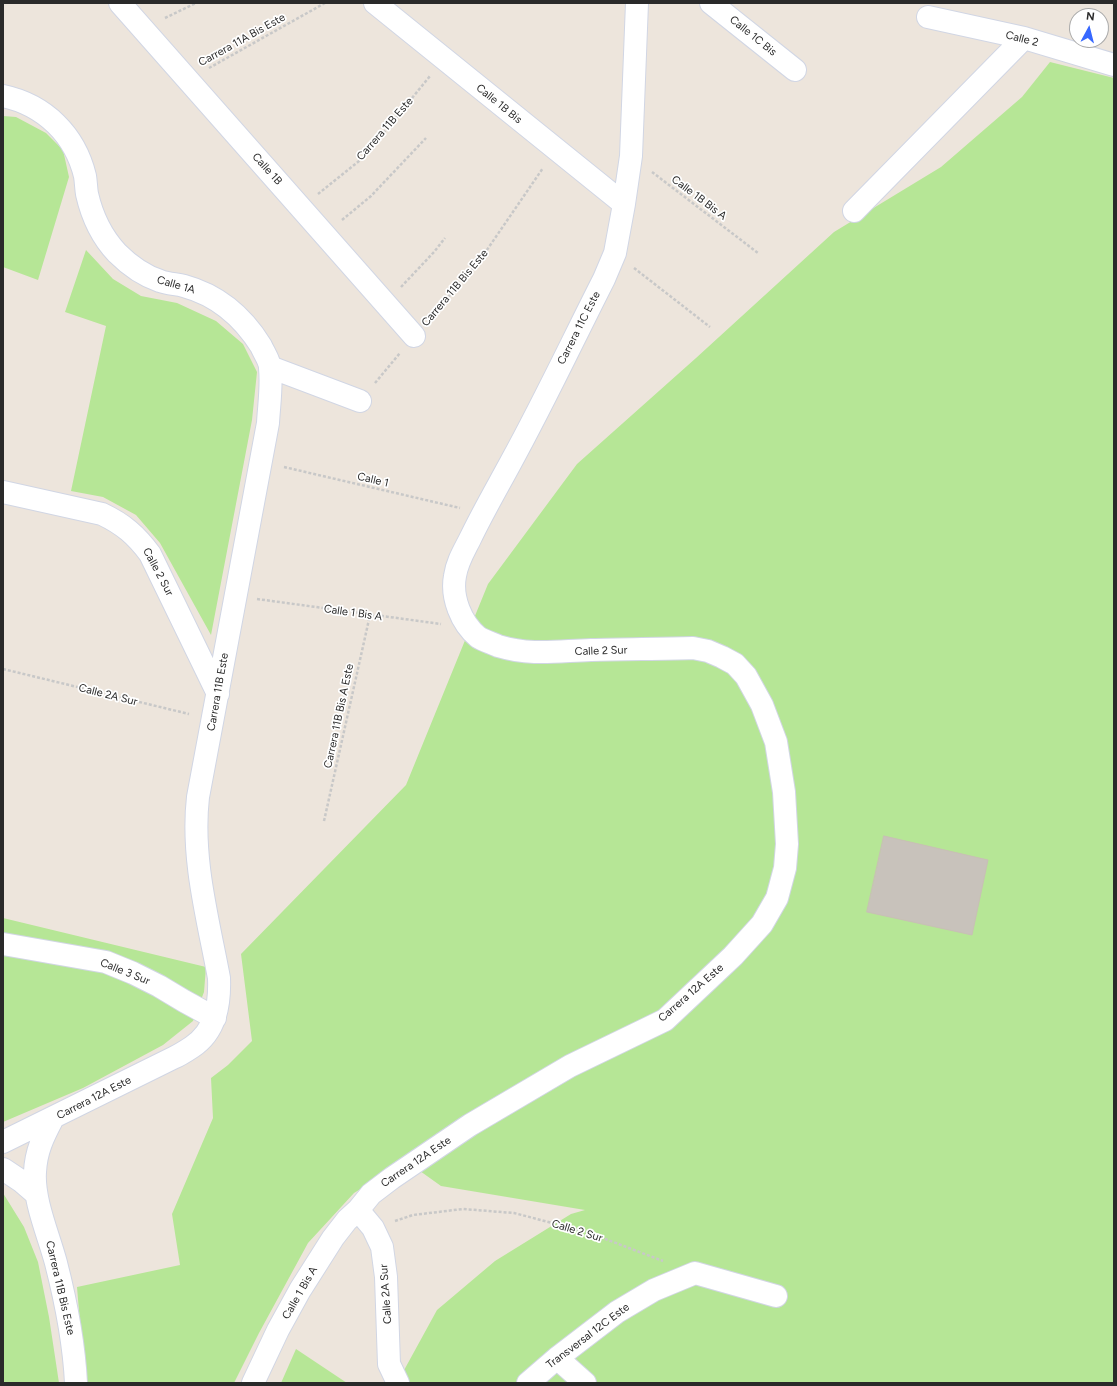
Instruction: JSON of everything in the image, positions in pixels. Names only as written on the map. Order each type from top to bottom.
[{"type":"street","name":"Calle 1B","points":[[120,3],[414,336]]},
{"type":"street","name":"Calle 1B Bis","points":[[375,3],[624,204]]},
{"type":"street","name":"Carrera 11C Este","points":[[471,628],[462,617],[456,604],[454,590],[458,563],[482,513],[511,462],[604,279],[615,253],[624,204],[630,156],[637,3]]},
{"type":"street","name":"Calle 1C Bis","points":[[711,3],[795,70]]},
{"type":"street","name":"Calle 2","points":[[928,17],[1024,38],[1114,65]]},
{"type":"street","points":[[854,211],[1024,38]]},
{"type":"street","name":"Calle 1A","points":[[3,96],[29,104],[42,112],[65,134],[81,162],[91,210],[98,226],[107,241],[118,254],[131,265],[161,282],[184,286],[201,292],[231,310],[254,336],[270,367]]},
{"type":"street","points":[[270,367],[360,401]]},
{"type":"street","name":"Carrera 11B Este","points":[[215,1018],[218,1005],[219,978],[199,872],[196,818],[268,423],[270,367]]},
{"type":"street","name":"Calle 2 Sur","points":[[3,492],[102,514],[116,521],[141,541],[150,554],[218,694]]},
{"type":"street","name":"Calle 2 Sur","points":[[471,628],[478,637],[490,643],[513,650],[556,652],[693,648],[722,656],[735,664]]},
{"type":"street","name":"Carrera 12A Este","points":[[358,1210],[376,1190],[470,1125],[570,1066],[665,1020],[733,956],[762,924],[777,898],[785,868],[787,844],[784,792],[776,742],[769,723],[756,693],[746,676],[735,664]]},
{"type":"street","name":"Calle 3 Sur","points":[[3,944],[106,962],[159,986],[215,1018]]},
{"type":"street","name":"Carrera 12A Este","points":[[3,1142],[173,1058],[192,1047],[203,1038],[215,1018]]},
{"type":"street","name":"Carrera 11B Bis Este","points":[[53,1118],[42,1139],[34,1173],[36,1194],[56,1263],[64,1301],[71,1339],[76,1383]]},
{"type":"street","points":[[3,1169],[21,1181],[36,1194]]},
{"type":"street","name":"Calle 2A Sur","points":[[358,1210],[373,1228],[382,1247],[386,1277],[389,1364],[398,1383]]},
{"type":"street","name":"Calle 1 Bis A","points":[[253,1383],[278,1330],[300,1290],[333,1238],[347,1220],[358,1210]]},
{"type":"street","points":[[695,1273],[776,1296]]},
{"type":"street","name":"Transversal 12C Este","points":[[528,1383],[557,1358],[616,1312],[654,1290],[695,1273]]},
{"type":"street","points":[[557,1358],[585,1383]]},
{"type":"path","points":[[143,29],[196,3]]},
{"type":"path","name":"Carrera 11A Bis Este","points":[[188,80],[325,3]]},
{"type":"path","name":"Carrera 11B Este","points":[[302,208],[364,157],[444,58]]},
{"type":"path","points":[[325,235],[371,196],[426,138]]},
{"type":"path","name":"Carrera 11B Bis Este","points":[[360,401],[414,336],[478,263],[556,150]]},
{"type":"path","name":"Calle 1B Bis A","points":[[630,156],[758,253]]},
{"type":"path","points":[[385,303],[418,270],[445,238]]},
{"type":"path","points":[[615,253],[710,327]]},
{"type":"path","name":"Calle 1","points":[[261,462],[482,513]]},
{"type":"path","name":"Calle 1 Bis A","points":[[236,596],[471,628]]},
{"type":"path","name":"Carrera 11B Bis A Este","points":[[324,821],[370,615]]},
{"type":"path","name":"Calle 2A Sur","points":[[3,669],[213,720]]},
{"type":"path","name":"Calle 2 Sur","points":[[373,1228],[413,1215],[463,1209],[514,1213],[587,1232],[695,1273]]},
{"type":"green space","points":[[1050,62],[1114,78],[1114,1383],[397,1383],[437,1310],[495,1261],[571,1214],[585,1210],[441,1186],[406,1161],[354,1193],[308,1243],[259,1333],[234,1383],[85,1383],[77,1287],[180,1265],[172,1214],[213,1118],[211,1078],[228,1065],[252,1041],[241,954],[406,785],[488,584],[577,464],[834,232],[941,167],[1022,97]]},
{"type":"green space","points":[[3,116],[16,117],[46,133],[63,150],[69,177],[38,280],[3,267]]},
{"type":"green space","points":[[86,250],[113,279],[141,296],[177,303],[216,321],[243,344],[257,372],[252,420],[211,635],[160,543],[136,515],[103,497],[71,491],[106,326],[65,312]]},
{"type":"green space","points":[[3,918],[206,967],[204,992],[193,1021],[163,1045],[83,1088],[3,1122]]},
{"type":"green space","points":[[3,1193],[24,1227],[38,1262],[49,1317],[59,1383],[3,1383]]},
{"type":"green space","points":[[296,1349],[347,1383],[281,1383]]},
{"type":"building","points":[[884,836],[988,860],[972,935],[867,912]]}]
